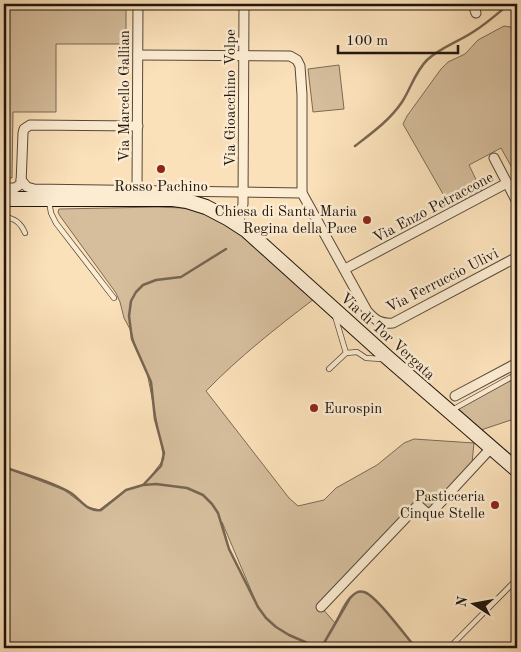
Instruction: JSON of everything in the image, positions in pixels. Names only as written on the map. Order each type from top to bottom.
[{"type":"main road","name":"Via di Tor Vergata","points":[[11,190],[49,200],[164,199],[187,201],[211,209],[238,225],[517,470]]},
{"type":"street","name":"Via Marcello Gallian","points":[[137,189],[138,4]]},
{"type":"street","name":"Via Gioacchino Volpe","points":[[244,4],[244,192]]},
{"type":"street","points":[[473,4],[476,13]]},
{"type":"street","points":[[138,55],[290,56],[299,62],[302,95],[302,193],[27,187],[11,190],[24,129],[30,125],[138,126]]},
{"type":"street","points":[[494,158],[517,202]]},
{"type":"street","name":"Via Enzo Petraccone","points":[[345,269],[507,183]]},
{"type":"street","points":[[238,225],[244,192]]},
{"type":"street","name":"Via Ferruccio Ulivi","points":[[302,193],[367,312],[376,321],[385,324],[393,323],[517,257]]},
{"type":"street","points":[[455,396],[517,363]]},
{"type":"street","points":[[321,607],[418,505],[429,515],[491,448]]},
{"type":"lane","points":[[49,200],[51,213],[56,223],[114,298]]},
{"type":"lane","points":[[4,217],[19,222],[25,233]]},
{"type":"lane","points":[[334,310],[346,353]]},
{"type":"lane","points":[[329,369],[346,353],[357,352],[366,358],[372,359],[388,358]]},
{"type":"lane","points":[[448,411],[517,374]]},
{"type":"lane","points":[[449,648],[517,580]]},
{"type":"lane","points":[[511,648],[517,642]]},
{"type":"shaded area","points":[[4,4],[126,4],[126,44],[56,44],[56,112],[13,112],[12,178],[4,178]]},
{"type":"shaded area","points":[[504,26],[517,28],[517,187],[513,178],[516,175],[501,148],[469,165],[482,192],[451,208],[403,124],[441,69],[448,62],[465,54],[478,40]]},
{"type":"shaded area","points":[[339,65],[344,109],[313,112],[308,69]]},
{"type":"shaded area","points":[[158,207],[186,208],[198,211],[249,240],[249,243],[314,299],[245,355],[206,391],[289,498],[298,506],[324,500],[336,488],[377,465],[404,443],[414,439],[474,443],[472,463],[429,515],[419,506],[321,607],[335,623],[350,597],[358,592],[364,593],[380,605],[416,648],[4,648],[4,467],[64,490],[87,507],[99,510],[126,490],[144,485],[164,459],[147,372],[124,318],[120,302],[116,293],[60,216],[59,209]],"holes":[[[222,522],[256,602],[229,549]]]},
{"type":"shaded area","points":[[517,377],[517,418],[481,430],[457,410]]},
{"type":"waterway","points":[[355,146],[392,115],[427,60],[478,29],[509,4]]},
{"type":"waterway","points":[[144,484],[161,466],[164,453],[155,419],[151,382],[132,339],[129,316],[131,301],[143,285],[156,280],[181,277],[226,249]]},
{"type":"waterway","points":[[4,467],[63,489],[88,507],[96,510],[101,510],[126,490],[143,485],[156,484],[187,488],[203,495],[218,513],[229,549],[258,607],[276,627],[312,645],[320,646],[324,643],[350,598],[356,593],[364,592],[376,600],[416,648]]},
{"type":"place","name":"Rosso Pachino","points":[[161,169]]},
{"type":"place","name":"Chiesa di Santa Maria Regina della Pace","points":[[367,220]]},
{"type":"place","name":"Eurospin","points":[[314,408]]},
{"type":"place","name":"Pasticceria Cinque Stelle","points":[[495,505]]}]
